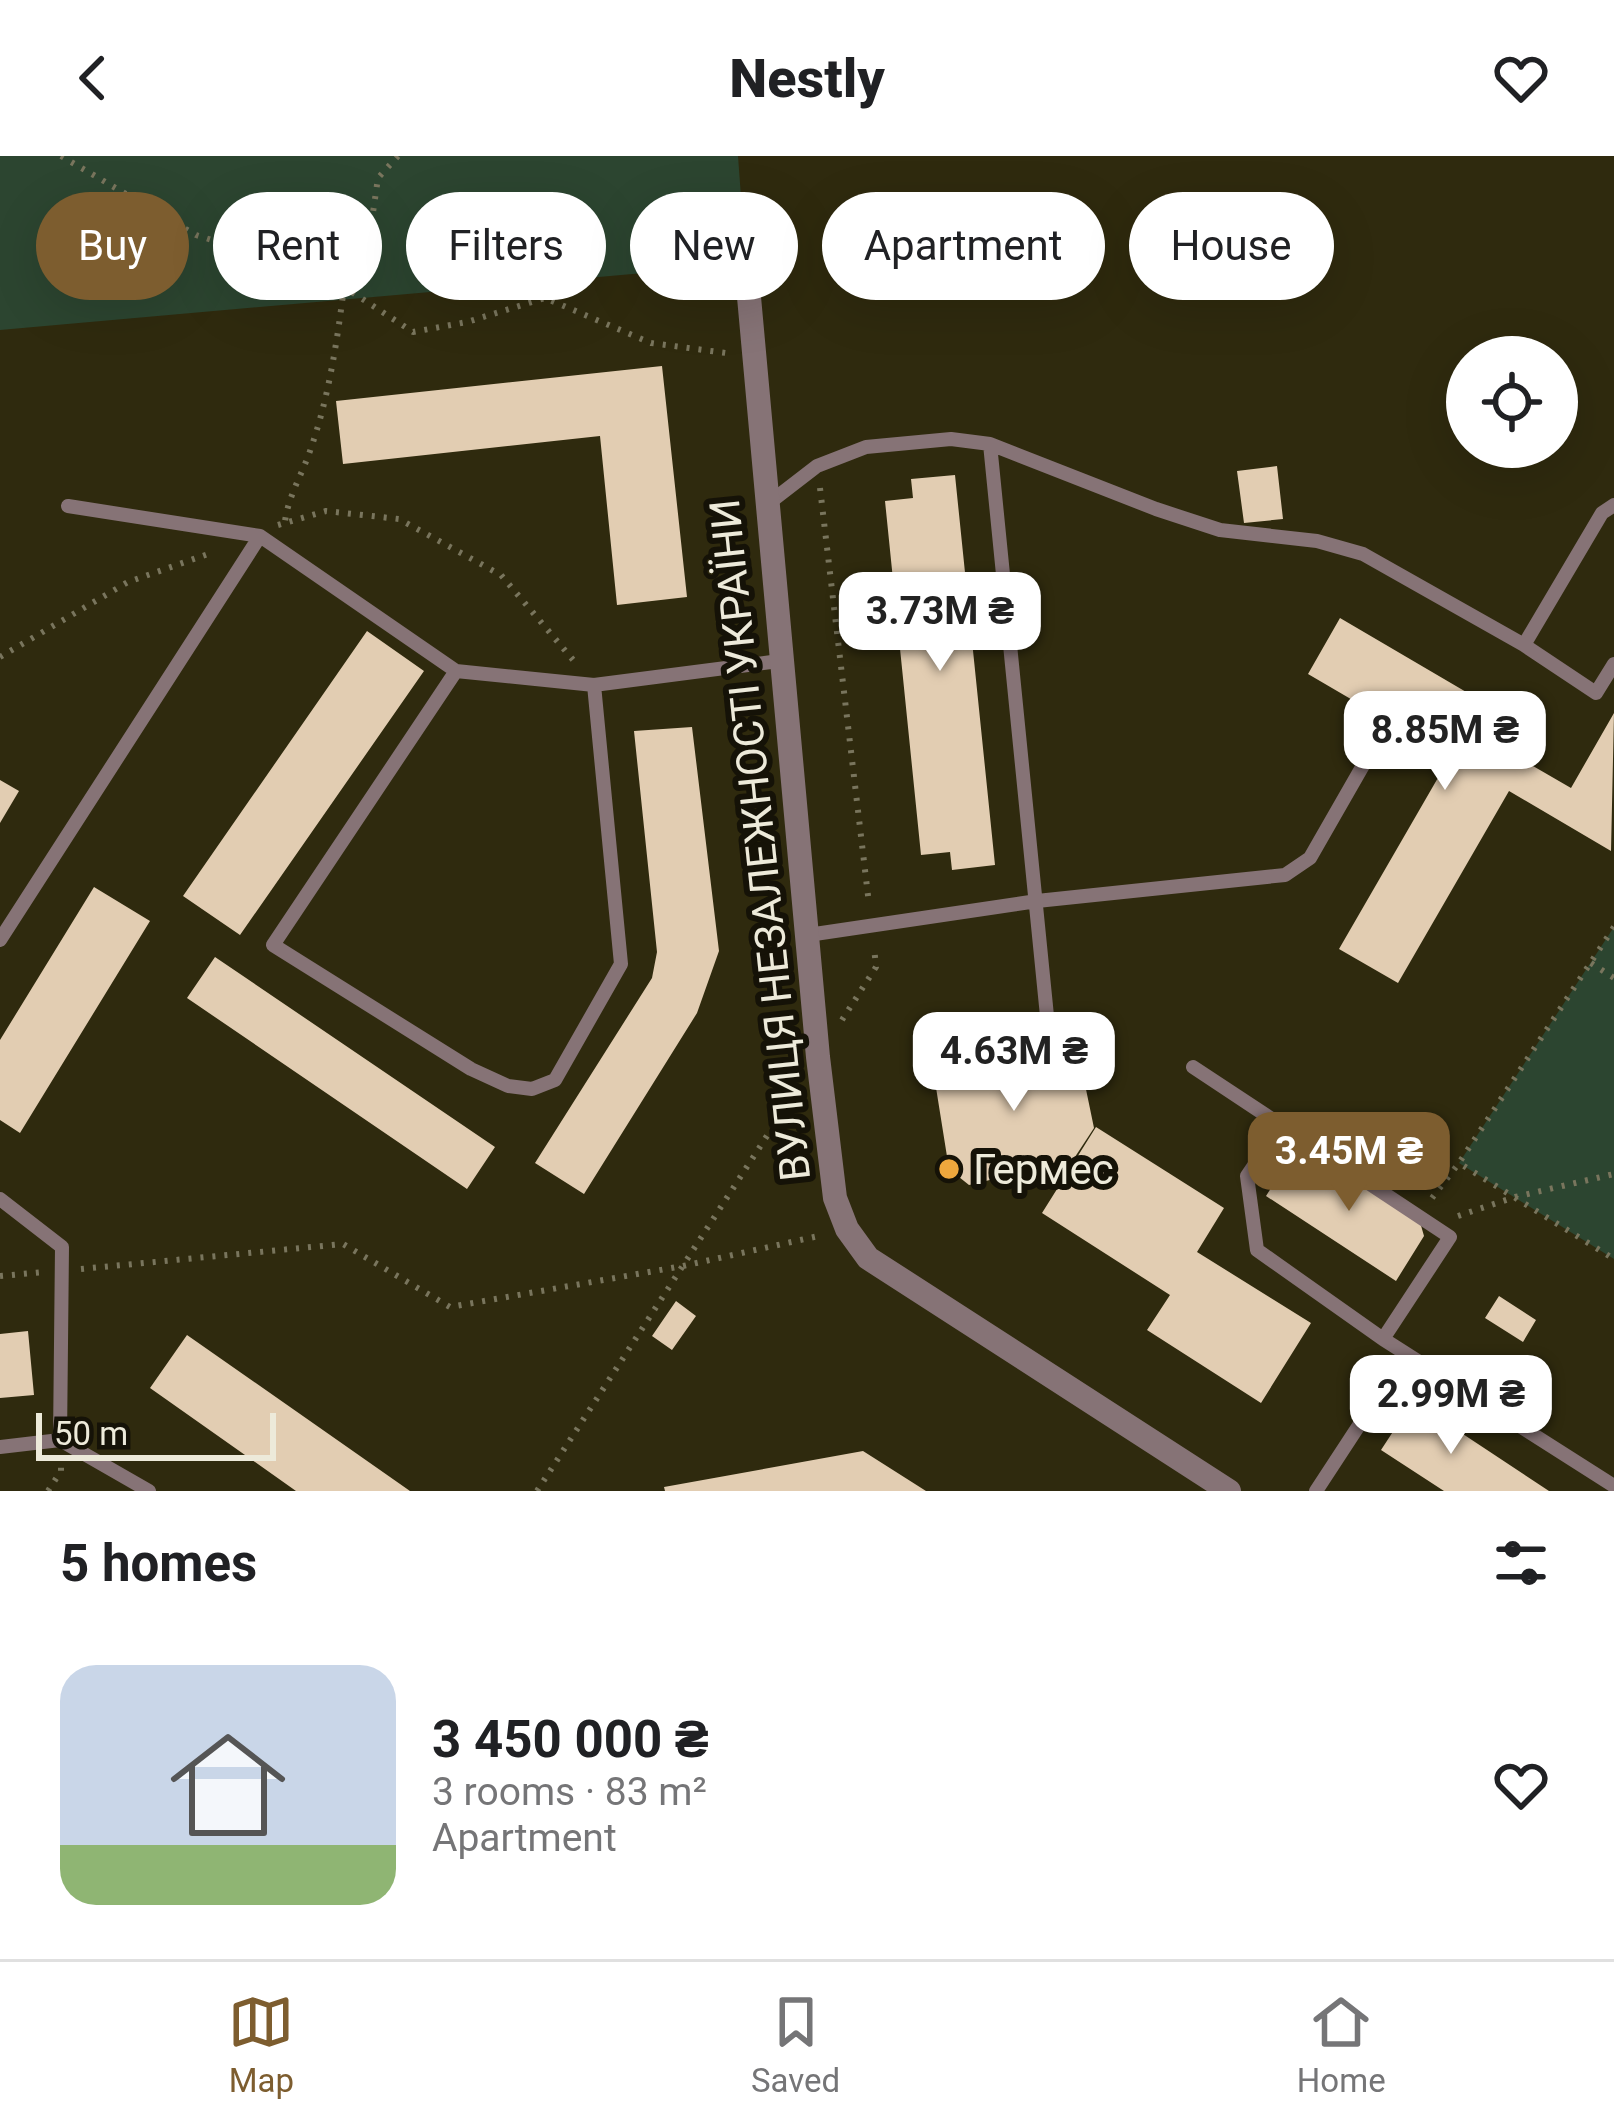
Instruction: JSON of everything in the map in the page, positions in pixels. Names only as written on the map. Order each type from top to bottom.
[{"type":"street","name":"ВУЛИЦЯ НЕЗАЛЕЖНОСТІ УКРАЇНИ","points":[[749,300],[818,1057],[835,1198],[847,1229],[868,1258],[1228,1491]]},
{"type":"lane","points":[[765,506],[839,454],[951,439],[990,444],[1220,530],[1317,541],[1364,554],[1524,645],[1596,693],[1614,664]]},
{"type":"lane","points":[[990,444],[1047,1016]]},
{"type":"lane","points":[[1524,645],[1602,513],[1614,505]]},
{"type":"lane","points":[[68,506],[260,536],[456,671],[594,685],[779,661]]},
{"type":"lane","points":[[0,940],[260,536]]},
{"type":"lane","points":[[456,671],[273,945],[471,1069],[508,1086],[532,1089],[555,1080],[621,964],[594,685]]},
{"type":"lane","points":[[808,935],[1037,902],[1285,875],[1310,858],[1369,755]]},
{"type":"lane","points":[[1192,1067],[1450,1237],[1383,1339]]},
{"type":"lane","points":[[1281,1126],[1247,1176],[1257,1250],[1405,1354],[1614,1486]]},
{"type":"lane","points":[[0,1199],[62,1247],[60,1439]]},
{"type":"lane","points":[[1316,1491],[1405,1354]]},
{"type":"lane","points":[[0,1447],[60,1439],[148,1491]]},
{"type":"path","points":[[61,156],[213,240]]},
{"type":"path","points":[[376,192],[378,178],[398,156]]},
{"type":"path","points":[[364,300],[413,332],[467,322],[545,298],[651,343],[753,357]]},
{"type":"path","points":[[284,520],[311,450],[334,367],[342,300]]},
{"type":"path","points":[[537,1491],[876,967],[817,466]]},
{"type":"path","points":[[1425,1220],[1614,927]]},
{"type":"path","points":[[1591,963],[1614,978]]},
{"type":"path","points":[[1460,1163],[1614,1258]]},
{"type":"path","points":[[1425,1220],[1614,1174]]},
{"type":"path","points":[[0,1276],[343,1244],[450,1307],[683,1266],[847,1229]]},
{"type":"green space","points":[[0,156],[738,156],[741,192],[630,192],[630,274],[606,276],[606,192],[406,192],[406,294],[382,296],[382,192],[213,192],[213,300],[339,300],[0,330]]},
{"type":"green space","points":[[1614,927],[1614,1259],[1459,1163]]},
{"type":"building","points":[[662,366],[687,597],[617,605],[600,436],[343,464],[336,401]]},
{"type":"building","points":[[1277,466],[1283,519],[1244,523],[1237,471]]},
{"type":"building","points":[[955,475],[995,865],[952,870],[950,852],[921,855],[885,501],[913,498],[911,479]]},
{"type":"building","points":[[1340,618],[1473,696],[1457,722],[1571,788],[1614,713],[1611,851],[1509,791],[1398,983],[1339,949],[1450,757],[1308,674]]},
{"type":"building","points":[[367,631],[424,671],[240,935],[183,896]]},
{"type":"building","points":[[692,727],[719,951],[697,1013],[584,1194],[535,1163],[652,978],[657,952],[634,731]]},
{"type":"building","points":[[0,780],[19,791],[0,823]]},
{"type":"building","points":[[94,887],[150,921],[20,1133],[0,1120],[0,1040]]},
{"type":"building","points":[[215,957],[495,1147],[467,1189],[187,998]]},
{"type":"building","points":[[1076,1041],[1094,1128],[1073,1160],[969,1185],[949,1169],[934,1075]]},
{"type":"building","points":[[1096,1127],[1224,1208],[1197,1252],[1311,1323],[1261,1403],[1147,1330],[1170,1295],[1042,1213]]},
{"type":"building","points":[[1295,1150],[1418,1215],[1424,1236],[1396,1281],[1266,1196]]},
{"type":"building","points":[[1499,1296],[1536,1320],[1523,1342],[1485,1318]]},
{"type":"building","points":[[676,1301],[696,1316],[672,1350],[652,1336]]},
{"type":"building","points":[[28,1331],[34,1395],[0,1398],[0,1334]]},
{"type":"building","points":[[187,1335],[410,1491],[296,1491],[150,1388]]},
{"type":"building","points":[[1413,1401],[1549,1491],[1444,1491],[1381,1450]]},
{"type":"building","points":[[863,1451],[926,1491],[665,1491],[664,1487]]},
{"type":"place","name":"Гермес","points":[[949,1169]]}]
